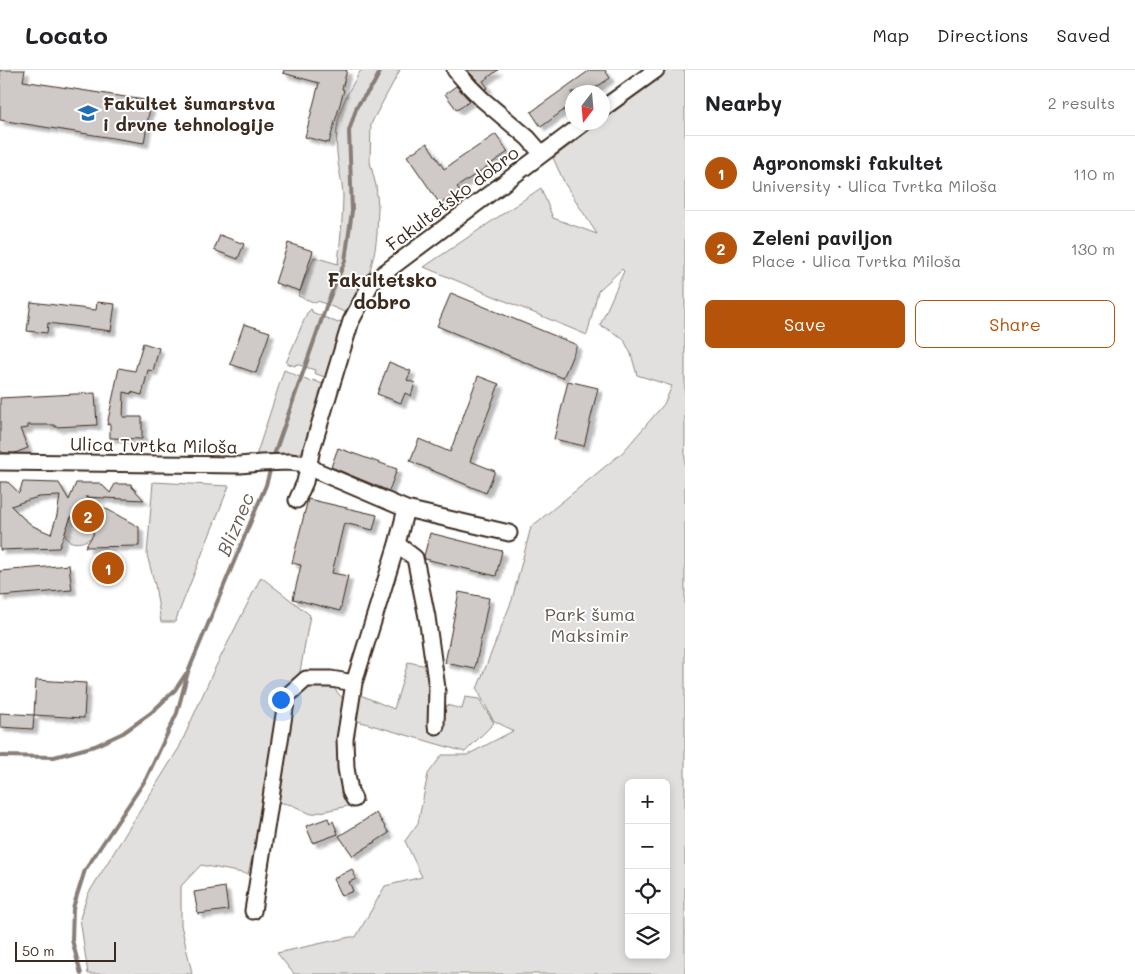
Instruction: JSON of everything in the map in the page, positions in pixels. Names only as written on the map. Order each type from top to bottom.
[{"type":"street","name":"Fakultetsko dobro","points":[[455,70],[468,86],[528,138],[542,154]]},
{"type":"street","points":[[610,103],[656,70]]},
{"type":"street","name":"Fakultetsko dobro","points":[[297,500],[305,482],[312,449],[351,321],[372,282],[574,130]]},
{"type":"street","name":"Ulica Tvrtka Miloša","points":[[0,462],[240,465],[262,462],[289,462],[308,464]]},
{"type":"street","points":[[308,464],[317,471],[406,508],[509,533]]},
{"type":"street","points":[[354,799],[350,792],[346,768],[345,739],[354,683],[397,544],[406,508]]},
{"type":"street","points":[[397,544],[414,558],[427,617],[437,688],[436,726]]},
{"type":"street","points":[[253,911],[287,696],[306,679],[332,679],[354,683]]},
{"type":"green space","points":[[361,70],[400,70],[371,125],[370,162],[376,186],[378,206],[375,250],[368,279],[347,313],[318,301],[316,303],[298,296],[314,257],[338,264],[343,195],[337,153],[337,129],[341,109],[349,90]]},
{"type":"green space","name":"Park šuma Maksimir","points":[[668,70],[685,70],[685,974],[294,974],[277,953],[356,937],[385,886],[422,877],[405,841],[418,823],[428,774],[442,755],[467,755],[513,731],[493,720],[477,689],[512,600],[531,527],[623,452],[664,404],[672,386],[637,375],[631,354],[623,338],[600,325],[624,271],[622,269],[598,291],[587,335],[424,267],[541,188],[553,218],[597,234],[565,184],[553,158],[590,130],[610,130],[610,115]]},
{"type":"green space","points":[[311,309],[312,312],[338,323],[339,321],[345,323],[327,378],[314,373],[315,370],[286,363],[307,313]]},
{"type":"green space","points":[[284,370],[311,382],[313,380],[325,385],[305,450],[293,456],[293,453],[256,456]]},
{"type":"green space","points":[[153,482],[229,486],[175,622],[161,622],[155,585],[147,555]]},
{"type":"green space","points":[[81,516],[87,519],[93,526],[93,535],[88,540],[81,542],[70,541],[65,534],[68,524],[73,517]]},
{"type":"green space","points":[[261,577],[310,615],[298,683],[326,679],[344,700],[340,756],[348,806],[311,814],[292,805],[273,801],[263,816],[248,874],[201,865],[181,886],[181,925],[191,974],[88,974],[80,918],[88,894],[179,748],[213,672]]},
{"type":"green space","points":[[408,662],[432,667],[428,697],[435,700],[441,730],[446,705],[462,709],[465,697],[479,699],[494,723],[465,752],[354,720],[358,694],[394,709]]},
{"type":"building","points":[[0,70],[25,70],[23,81],[151,101],[144,143],[0,120]]},
{"type":"building","points":[[284,70],[347,70],[342,89],[344,90],[329,143],[305,137],[319,83],[283,73]]},
{"type":"building","points":[[467,70],[498,70],[483,81],[488,88],[486,89]]},
{"type":"building","points":[[590,70],[605,70],[610,78],[600,85],[569,85]]},
{"type":"building","points":[[456,86],[470,101],[457,110],[445,94]]},
{"type":"building","points":[[565,88],[565,109],[541,127],[531,112]]},
{"type":"building","points":[[496,134],[508,152],[457,187],[460,191],[440,204],[407,156],[427,143],[444,169]]},
{"type":"building","points":[[220,235],[244,244],[238,259],[214,250]]},
{"type":"building","points":[[288,243],[313,251],[300,291],[275,283]]},
{"type":"building","points":[[451,293],[577,345],[563,378],[437,326]]},
{"type":"building","points":[[31,302],[96,310],[97,302],[115,304],[111,331],[48,323],[47,333],[27,331]]},
{"type":"building","points":[[244,324],[270,332],[256,373],[230,364]]},
{"type":"building","points":[[143,343],[159,348],[153,371],[148,370],[142,395],[124,392],[123,417],[142,417],[142,439],[110,438],[110,424],[107,425],[119,368],[135,371]]},
{"type":"building","points":[[389,362],[411,371],[407,380],[415,383],[411,396],[405,393],[401,403],[377,394]]},
{"type":"building","points":[[478,376],[499,384],[470,461],[495,471],[486,493],[410,461],[419,439],[450,452]]},
{"type":"building","points":[[568,381],[598,388],[584,446],[554,439]]},
{"type":"building","points":[[95,393],[97,425],[55,427],[55,425],[28,425],[28,428],[20,429],[28,448],[15,453],[0,451],[0,398]]},
{"type":"building","points":[[338,448],[397,469],[389,491],[331,467]]},
{"type":"building","points":[[0,482],[8,482],[19,493],[23,482],[59,483],[69,500],[76,483],[100,483],[110,493],[115,484],[131,484],[144,500],[85,497],[139,527],[139,546],[85,547],[93,535],[94,527],[83,516],[71,517],[59,548],[0,550]],"holes":[[[60,496],[51,534],[33,526],[11,506],[39,497]]]},
{"type":"building","points":[[308,499],[377,515],[373,530],[344,523],[332,573],[348,576],[340,611],[293,599],[301,565],[292,563]]},
{"type":"building","points":[[430,533],[502,551],[496,576],[425,559],[424,556]]},
{"type":"building","points":[[69,565],[72,590],[0,596],[0,571]]},
{"type":"building","points":[[459,592],[489,598],[475,669],[445,663]]},
{"type":"building","points":[[36,680],[86,683],[84,718],[34,715]]},
{"type":"building","points":[[0,713],[34,715],[33,729],[0,727]]},
{"type":"building","points":[[376,813],[389,833],[353,856],[339,836]]},
{"type":"building","points":[[328,818],[330,823],[333,821],[338,834],[313,843],[306,826]]},
{"type":"building","points":[[352,869],[356,879],[349,882],[353,891],[341,896],[333,879]]},
{"type":"building","points":[[225,887],[228,910],[198,914],[194,892]]},
{"type":"waterway","name":"Bliznec","points":[[273,458],[327,304],[345,261],[352,211],[349,131],[357,106],[373,85],[381,70]]},
{"type":"waterway","name":"Bliznec","points":[[81,974],[72,940],[73,908],[85,870],[146,779],[177,713],[188,672],[266,485],[271,467]]},
{"type":"waterway","points":[[0,756],[54,757],[95,746],[123,733],[151,713],[175,690],[185,675]]},
{"type":"place","name":"Fakultet šumarstva i drvne tehnologije","points":[[88,113]]},
{"type":"place","name":"Zeleni paviljon","points":[[88,516]]},
{"type":"place","name":"Agronomski fakultet","points":[[108,568]]},
{"type":"district","name":"Fakultetsko dobro","points":[[382,290]]}]
